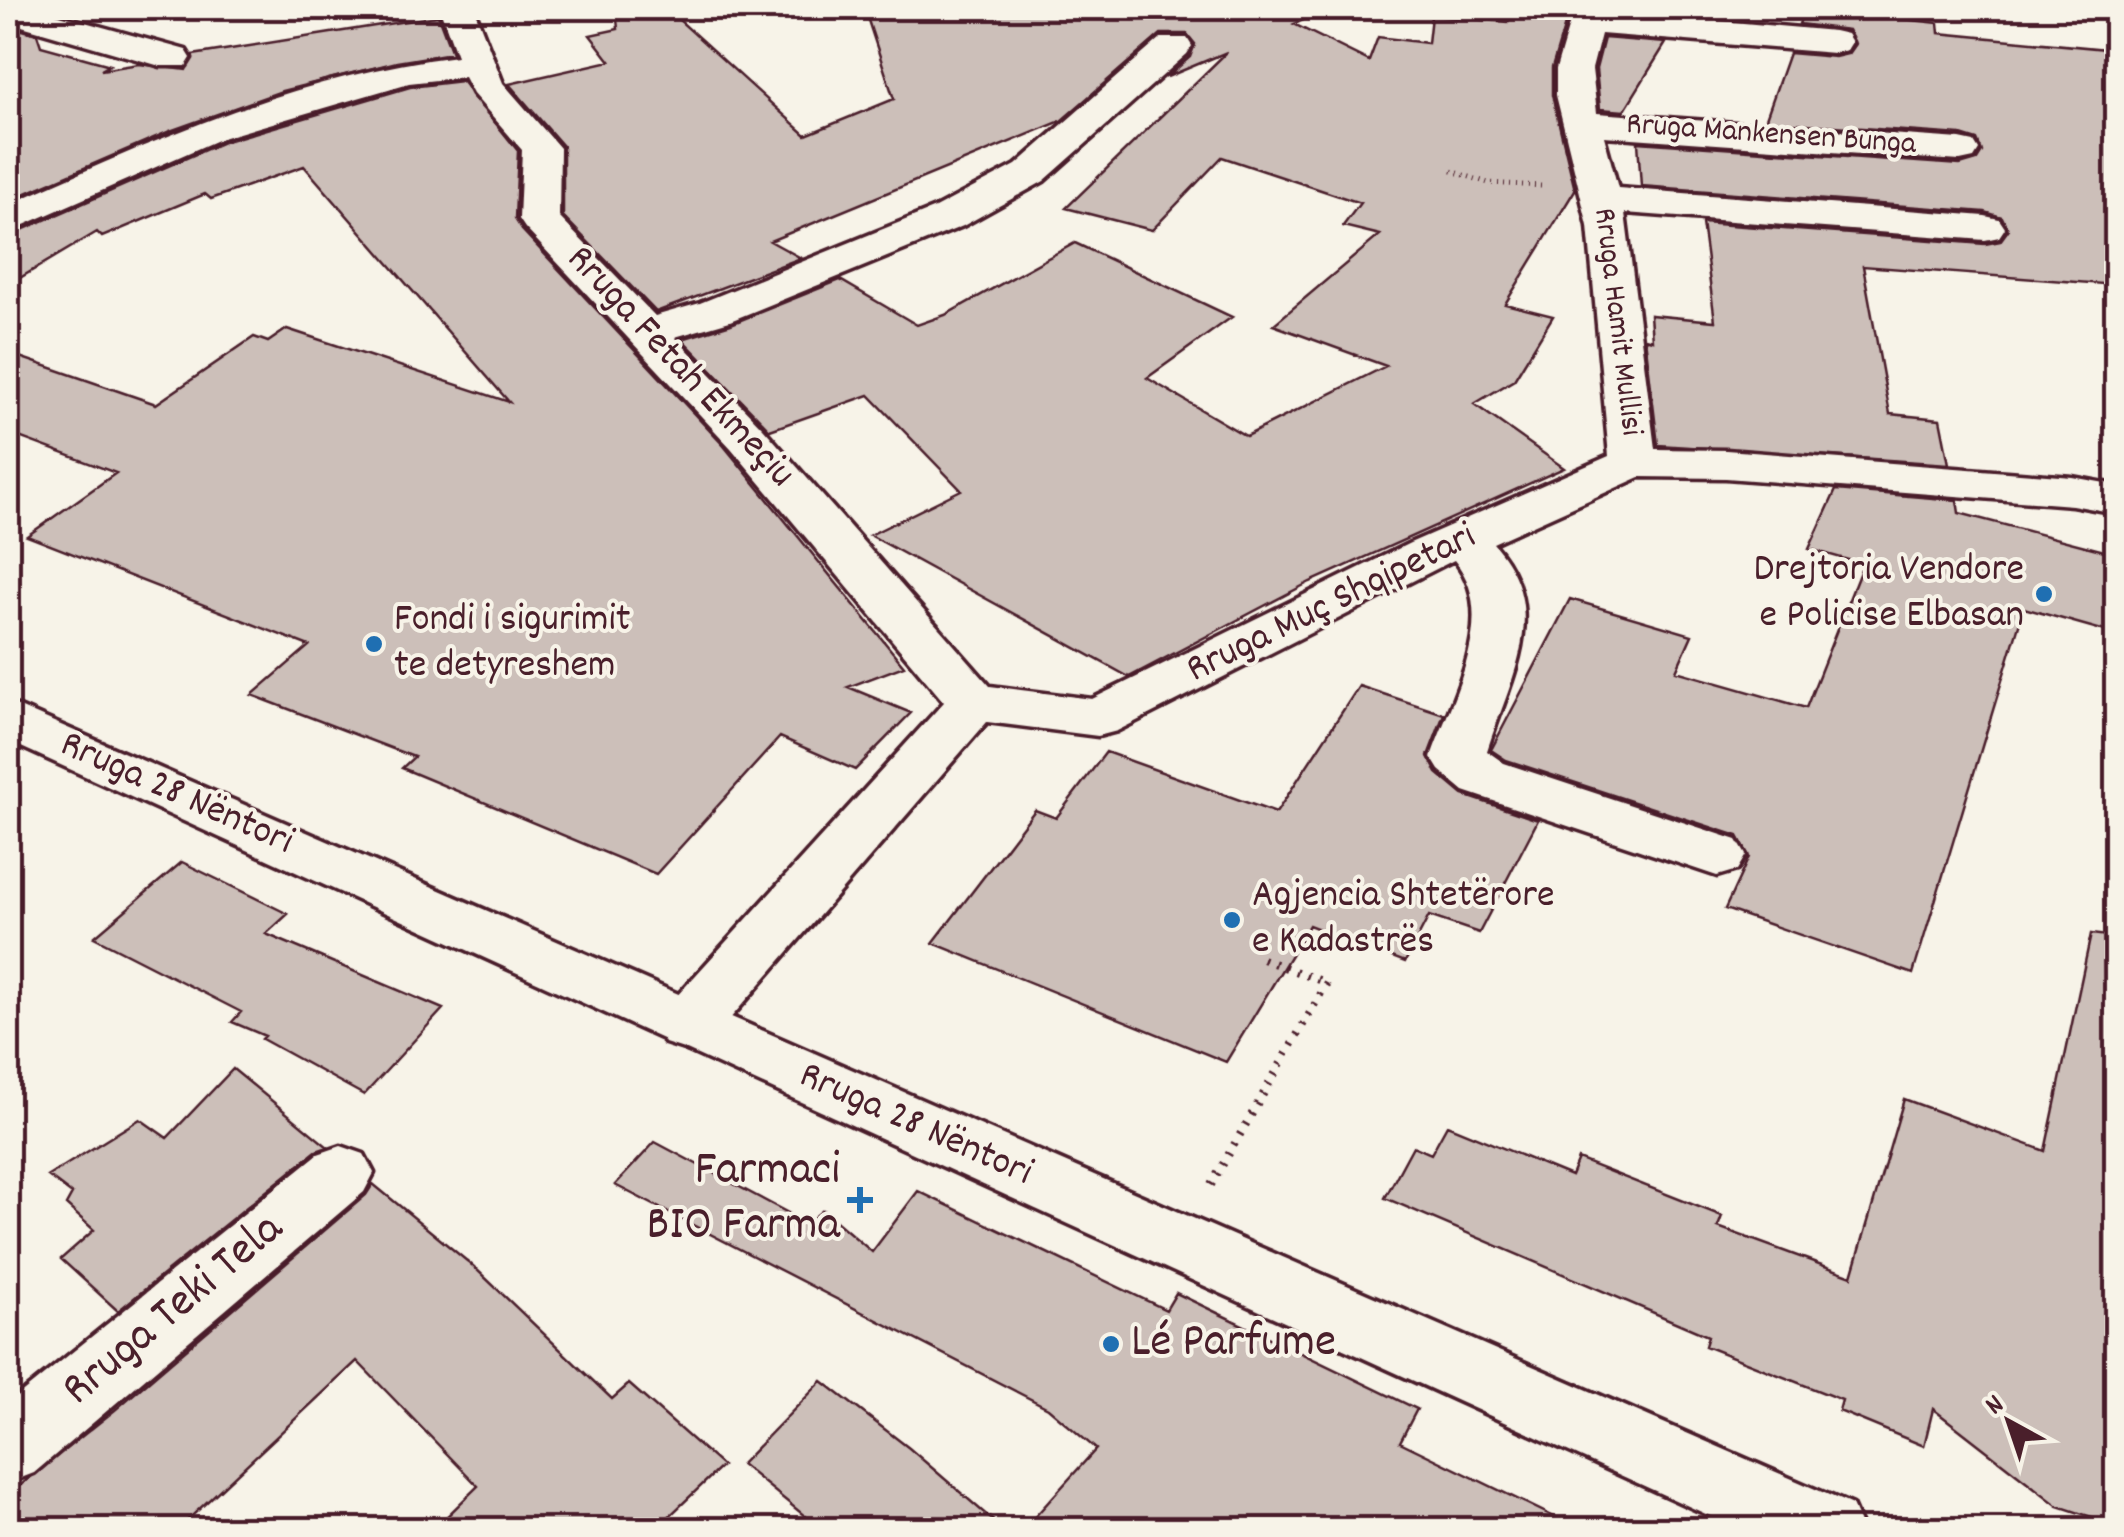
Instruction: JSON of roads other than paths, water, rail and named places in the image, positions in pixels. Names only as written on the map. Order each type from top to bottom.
[{"type":"street","name":"Rruga Fetah Ekmeçiu","points":[[463,8],[458,12],[486,86],[540,148],[539,219],[650,331],[865,570],[974,702]]},
{"type":"street","points":[[8,11],[174,58]]},
{"type":"street","points":[[1588,15],[1834,42]]},
{"type":"street","name":"Rruga Hamit Mullisi","points":[[1588,15],[1574,69],[1581,123],[1608,226],[1633,463]]},
{"type":"street","points":[[650,331],[716,312],[949,218],[1030,174],[1174,46]]},
{"type":"street","points":[[8,220],[209,130],[406,74],[478,64]]},
{"type":"street","name":"Rruga Mankensen Bunga","points":[[1581,123],[1960,150]]},
{"type":"street","points":[[1600,194],[1985,228]]},
{"type":"street","name":"Rruga Muç Shqipetari","points":[[974,702],[1098,718],[1462,539],[1633,463],[1726,464],[2072,491],[2116,500]]},
{"type":"street","points":[[1462,539],[1491,572],[1502,623],[1458,757],[1484,777],[1717,854]]},
{"type":"street","points":[[687,1026],[974,702]]},
{"type":"street","name":"Rruga 28 Nëntori","points":[[8,720],[687,1026],[1825,1530]]},
{"type":"street","name":"Rruga Teki Tela","points":[[8,1449],[341,1173]]},
{"type":"place","name":"Drejtoria Vendore e Policise Elbasan","points":[[2044,594]]},
{"type":"place","name":"Fondi i sigurimit te detyreshem","points":[[374,644]]},
{"type":"place","name":"Agjencia Shtetërore e Kadastrës","points":[[1232,920]]},
{"type":"place","name":"Farmaci BIO Farma","points":[[860,1200]]},
{"type":"place","name":"Lé Parfume","points":[[1111,1344]]}]
